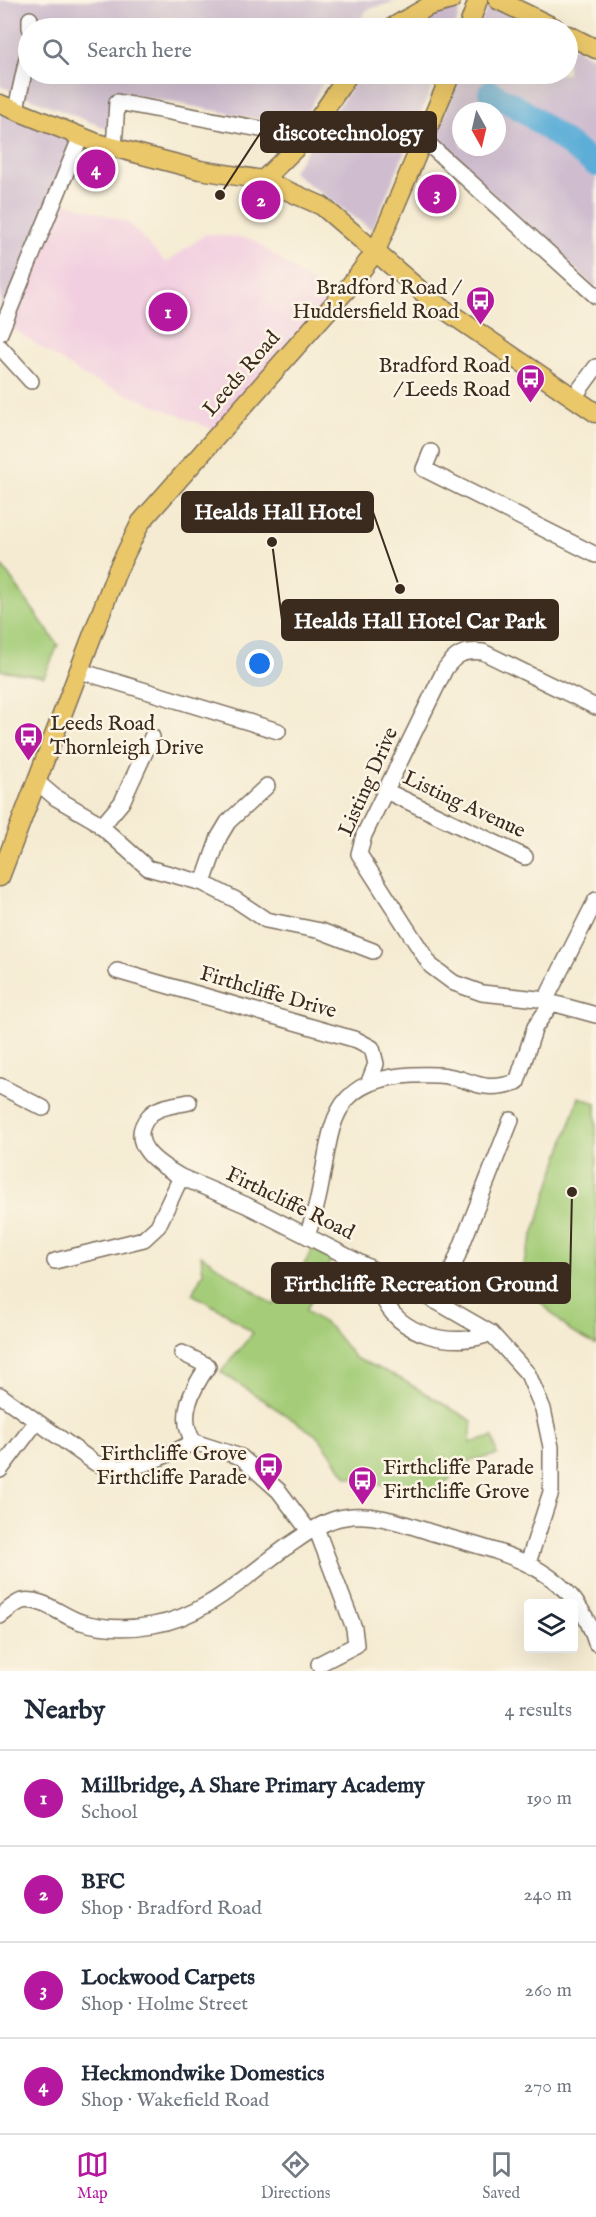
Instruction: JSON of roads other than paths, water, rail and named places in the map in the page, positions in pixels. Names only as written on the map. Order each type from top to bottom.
[{"type":"main road","points":[[408,18],[429,6],[451,0]]},
{"type":"main road","points":[[472,18],[478,0]]},
{"type":"main road","points":[[498,0],[535,18]]},
{"type":"main road","points":[[578,40],[596,49]]},
{"type":"main road","points":[[263,180],[304,140],[343,84]]},
{"type":"main road","name":"Leeds Road","points":[[0,877],[117,571],[141,522],[348,288],[376,251],[425,141],[447,84]]},
{"type":"main road","points":[[8,107],[114,148],[200,170],[263,180],[322,206],[435,303],[596,413]]},
{"type":"street","points":[[8,107],[18,80]]},
{"type":"street","points":[[114,148],[117,102],[292,135],[304,140]]},
{"type":"street","points":[[0,333],[81,136]]},
{"type":"street","points":[[425,141],[596,296]]},
{"type":"street","points":[[0,348],[31,381]]},
{"type":"street","points":[[574,398],[596,367]]},
{"type":"street","points":[[431,452],[424,469],[596,555]]},
{"type":"street","name":"Listing Drive","points":[[596,707],[483,652],[468,650],[454,657],[444,669],[363,837],[359,854],[431,966],[454,982],[482,993],[548,1002],[596,1015]]},
{"type":"street","points":[[80,671],[278,731]]},
{"type":"street","points":[[101,827],[122,802],[152,737]]},
{"type":"street","points":[[36,781],[101,827],[148,868],[203,884],[236,900],[266,920],[321,931],[373,951]]},
{"type":"street","points":[[203,884],[219,837],[228,822],[267,786]]},
{"type":"street","name":"Listing Avenue","points":[[386,791],[525,857]]},
{"type":"street","points":[[308,1235],[318,1207],[328,1140],[337,1112],[351,1092],[369,1082],[404,1075],[440,1075],[489,1089],[517,1082],[535,1027],[596,900]]},
{"type":"street","name":"Firthcliffe Drive","points":[[117,971],[357,1040],[372,1048],[376,1064],[369,1082]]},
{"type":"street","points":[[0,1086],[43,1108]]},
{"type":"street","name":"Firthcliffe Road","points":[[189,1102],[163,1108],[149,1115],[142,1131],[147,1154],[160,1166],[308,1235],[439,1303],[491,1334],[528,1374],[543,1409],[551,1447],[550,1492],[528,1563]]},
{"type":"street","points":[[439,1303],[512,1120]]},
{"type":"street","points":[[55,1261],[144,1239],[158,1226],[181,1177]]},
{"type":"street","points":[[379,1272],[378,1278],[384,1301],[399,1318],[414,1329],[443,1340],[478,1339],[491,1334]]},
{"type":"street","points":[[182,1353],[208,1366],[196,1383],[185,1417],[187,1432],[194,1442],[241,1457],[279,1491],[312,1529],[354,1628],[356,1645],[319,1664]]},
{"type":"street","points":[[0,1395],[94,1463],[111,1470],[133,1467],[194,1442]]},
{"type":"street","points":[[0,1470],[36,1422]]},
{"type":"street","points":[[0,1616],[21,1601],[35,1601],[80,1622],[121,1628],[154,1625],[206,1605],[312,1529],[345,1517],[383,1518],[506,1553],[528,1563],[557,1583],[580,1605],[590,1621],[596,1643]]},
{"type":"waterway","points":[[490,92],[524,111],[596,165]]},
{"type":"place","name":"Heckmondwike Domestics","points":[[96,169]]},
{"type":"place","name":"Lockwood Carpets","points":[[437,194]]},
{"type":"place","name":"discotechnology","points":[[220,195]]},
{"type":"place","name":"BFC","points":[[261,200]]},
{"type":"place","name":"Millbridge, A Share Primary Academy","points":[[168,312]]},
{"type":"place","name":"Bradford Road / Huddersfield Road","points":[[480,326]]},
{"type":"place","name":"Bradford Road / Leeds Road","points":[[531,404]]},
{"type":"place","name":"Healds Hall Hotel Car Park","points":[[272,542]]},
{"type":"place","name":"Healds Hall Hotel","points":[[400,589]]},
{"type":"place","name":"Leeds Road Thornleigh Drive","points":[[29,762]]},
{"type":"place","name":"Firthcliffe Recreation Ground","points":[[572,1192]]},
{"type":"place","name":"Firthcliffe Grove Firthcliffe Parade","points":[[268,1492]]},
{"type":"place","name":"Firthcliffe Parade Firthcliffe Grove","points":[[362,1506]]}]
